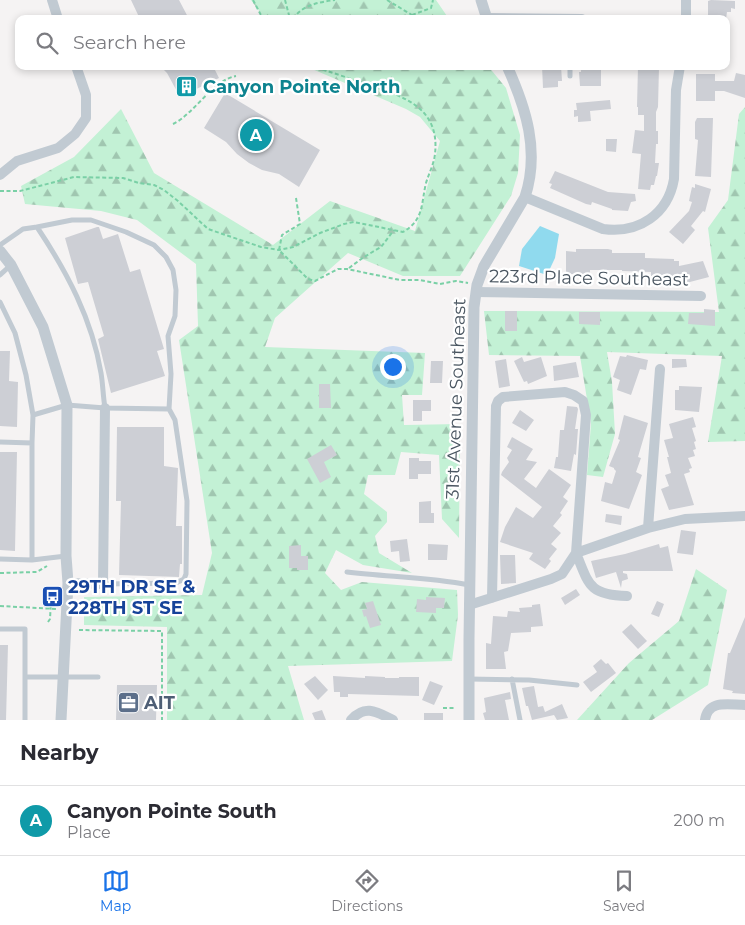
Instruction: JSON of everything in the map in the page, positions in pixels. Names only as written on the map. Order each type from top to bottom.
[{"type":"street","points":[[52,0],[57,15]]},
{"type":"street","points":[[481,0],[486,15]]},
{"type":"street","points":[[686,0],[686,15]]},
{"type":"street","points":[[0,175],[17,162],[58,148],[75,134],[86,118],[86,95],[77,70]]},
{"type":"street","name":"31st Avenue Southeast","points":[[469,720],[472,327],[477,288],[484,266],[526,197],[532,162],[529,130],[524,107],[509,70]]},
{"type":"street","points":[[526,197],[586,224],[603,229],[628,229],[649,221],[665,204],[672,189],[674,178],[676,90],[679,70]]},
{"type":"street","points":[[0,251],[11,265],[43,327],[67,405],[66,556],[68,583],[61,720]]},
{"type":"street","name":"223rd Place Southeast","points":[[477,288],[701,296]]},
{"type":"street","points":[[648,528],[660,369]]},
{"type":"street","points":[[492,598],[496,406],[503,396],[565,392],[583,401],[586,415],[576,553],[590,586],[600,593],[612,596],[627,596]]},
{"type":"street","points":[[68,583],[103,584],[105,408]]},
{"type":"street","points":[[469,605],[557,577],[562,574],[576,553],[648,528],[685,519],[745,516]]},
{"type":"street","points":[[705,720],[706,712],[711,707],[721,704],[745,705]]},
{"type":"street","points":[[351,720],[356,714],[368,710],[394,720]]},
{"type":"lane","points":[[570,70],[570,76]]},
{"type":"lane","points":[[0,245],[23,229],[81,219],[92,220],[126,232],[154,246],[166,257],[173,270],[176,290],[175,316],[168,336],[171,374],[169,409],[175,420],[187,501],[186,574],[184,579],[176,583],[103,584]]},
{"type":"lane","points":[[37,226],[59,260],[80,301],[101,373],[105,408]]},
{"type":"lane","points":[[0,275],[11,265]]},
{"type":"lane","points":[[0,302],[15,333],[26,375],[33,415],[32,560]]},
{"type":"lane","points":[[33,415],[67,405],[105,408],[169,409]]},
{"type":"lane","points":[[0,442],[32,443]]},
{"type":"lane","points":[[0,559],[32,560],[66,556]]},
{"type":"lane","points":[[347,572],[444,580],[470,585]]},
{"type":"lane","points":[[0,629],[25,629],[25,720]]},
{"type":"lane","points":[[25,677],[98,677]]},
{"type":"lane","points":[[469,679],[529,680],[577,686]]},
{"type":"lane","points":[[512,679],[520,720]]},
{"type":"path","points":[[253,0],[261,15]]},
{"type":"path","points":[[285,0],[291,15]]},
{"type":"path","points":[[295,15],[298,11],[319,2],[335,0]]},
{"type":"path","points":[[387,0],[412,15],[431,8],[433,0]]},
{"type":"path","points":[[0,191],[28,189],[74,177],[123,178],[154,185],[164,190],[208,229],[239,240],[278,250],[293,247],[344,224],[354,222],[403,232],[411,228],[420,217],[427,182],[436,152],[430,121],[420,109],[400,95],[324,70]]},
{"type":"path","points":[[173,124],[207,94],[230,77],[236,76]]},
{"type":"path","points":[[278,250],[282,235],[300,224],[296,198]]},
{"type":"path","points":[[347,269],[364,256],[381,247],[394,230]]},
{"type":"path","points":[[278,250],[308,279],[315,281],[338,269],[347,269],[400,280],[420,280],[440,284],[456,281],[477,288]]},
{"type":"path","points":[[0,573],[37,572],[47,566]]},
{"type":"path","points":[[48,622],[50,619],[51,601]]},
{"type":"path","points":[[0,606],[66,610]]},
{"type":"path","points":[[79,630],[162,630],[162,720]]},
{"type":"path","points":[[443,708],[455,708]]},
{"type":"green space","points":[[251,0],[436,0],[446,15],[262,15]]},
{"type":"green space","points":[[314,70],[491,70],[506,88],[520,135],[518,173],[511,196],[460,276],[403,276],[348,253],[275,318],[265,347],[425,353],[422,395],[402,395],[404,425],[460,424],[459,538],[442,519],[439,455],[401,452],[395,475],[368,475],[364,494],[387,512],[387,522],[375,536],[379,553],[412,573],[363,565],[336,550],[325,573],[341,590],[362,582],[457,590],[458,615],[452,661],[288,666],[304,720],[167,720],[167,627],[84,625],[84,597],[202,595],[212,553],[179,340],[198,326],[196,264],[137,220],[101,211],[25,204],[21,186],[74,157],[121,109],[154,173],[273,245],[330,201],[415,231],[440,141],[420,117],[406,109]]},
{"type":"green space","points":[[745,107],[745,441],[708,442],[722,356],[607,352],[612,382],[615,434],[603,477],[587,475],[591,424],[580,356],[489,355],[484,311],[719,312],[708,228],[728,200],[739,114]]},
{"type":"green space","points":[[696,569],[727,590],[708,685],[652,720],[577,720],[629,663],[679,621]]},
{"type":"water","points":[[540,226],[559,234],[555,258],[547,275],[519,266],[522,249]]},
{"type":"building","points":[[131,0],[179,0],[187,15],[138,15]]},
{"type":"building","points":[[708,1],[735,1],[735,9],[731,8],[731,12],[727,12],[727,15],[708,15]]},
{"type":"building","name":"Canyon Pointe North","points":[[164,70],[215,70],[219,78],[180,97]]},
{"type":"building","points":[[542,70],[561,70],[562,81],[558,81],[558,87],[543,88]]},
{"type":"building","points":[[581,70],[601,70],[601,86],[580,86],[579,72]]},
{"type":"building","points":[[638,70],[659,70],[658,107],[656,112],[658,144],[656,144],[655,163],[659,163],[654,185],[651,185],[650,190],[638,189],[641,154],[632,153],[635,130],[644,131],[644,115],[638,115]]},
{"type":"building","points":[[736,73],[745,75],[745,98],[724,91],[715,91],[715,101],[696,101],[696,74],[715,74],[715,81],[734,81]]},
{"type":"building","points":[[225,93],[320,150],[299,187],[279,174],[262,170],[249,163],[226,142],[204,128]]},
{"type":"building","points":[[610,100],[611,109],[590,111],[591,121],[578,122],[578,116],[574,117],[574,110],[577,110],[576,103]]},
{"type":"building","points":[[697,118],[713,118],[711,177],[695,176],[698,140],[695,139],[695,122]]},
{"type":"building","points":[[606,139],[617,139],[616,152],[606,151]]},
{"type":"building","points":[[555,171],[608,192],[635,194],[636,201],[631,202],[628,211],[612,210],[592,202],[591,205],[586,204],[550,188],[552,184],[549,183]]},
{"type":"building","points":[[695,184],[711,189],[705,212],[703,211],[691,226],[695,230],[683,244],[669,232],[689,211],[692,202],[689,201],[692,187],[695,188]]},
{"type":"building","points":[[99,227],[103,239],[118,234],[130,272],[140,269],[164,349],[157,351],[165,376],[111,393],[98,339],[104,336],[88,282],[78,284],[65,238]]},
{"type":"building","points":[[576,249],[608,249],[612,250],[612,253],[645,253],[645,258],[674,259],[674,261],[679,261],[679,266],[703,261],[709,277],[686,283],[685,277],[651,276],[651,272],[590,270],[590,274],[566,274],[566,251],[576,252]]},
{"type":"building","points":[[704,309],[715,310],[715,326],[688,324],[689,313],[704,313]]},
{"type":"building","points":[[505,311],[517,311],[517,331],[505,331]]},
{"type":"building","points":[[579,312],[600,312],[600,325],[579,324]]},
{"type":"building","points":[[0,351],[10,351],[9,381],[18,382],[17,427],[0,426]]},
{"type":"building","points":[[627,355],[648,360],[646,370],[640,369],[631,395],[617,390],[620,380],[613,377],[620,356],[626,357]]},
{"type":"building","points":[[522,357],[524,362],[541,357],[547,376],[528,384],[527,381],[524,382],[514,361]]},
{"type":"building","points":[[506,359],[510,386],[499,388],[495,361]]},
{"type":"building","points":[[672,359],[686,359],[687,367],[672,368]]},
{"type":"building","points":[[431,361],[443,361],[442,383],[430,383]]},
{"type":"building","points":[[576,362],[579,377],[554,381],[553,366]]},
{"type":"building","points":[[319,384],[330,384],[331,408],[319,408]]},
{"type":"building","points":[[679,386],[702,387],[699,412],[675,410],[675,390],[679,390]]},
{"type":"building","points":[[413,400],[431,400],[431,411],[422,411],[422,421],[413,421]]},
{"type":"building","points":[[567,406],[577,407],[578,409],[575,429],[578,429],[576,455],[574,454],[571,471],[554,468],[556,457],[558,457],[560,430],[564,430]]},
{"type":"building","points":[[520,410],[534,420],[526,431],[512,423]]},
{"type":"building","points":[[624,415],[648,423],[638,457],[641,458],[636,472],[642,475],[629,509],[601,501],[605,482],[612,484],[616,471],[609,466],[620,440],[618,439]]},
{"type":"building","points":[[693,417],[696,427],[692,428],[696,441],[694,442],[696,449],[693,450],[695,456],[688,458],[692,468],[689,469],[690,472],[684,474],[694,505],[669,510],[661,489],[669,486],[665,475],[671,473],[664,440],[673,438],[669,424]]},
{"type":"building","points":[[117,427],[164,427],[164,466],[178,468],[176,526],[182,526],[182,564],[180,564],[179,577],[119,575],[121,501],[116,501]]},
{"type":"building","points":[[512,437],[533,449],[526,460],[537,462],[524,479],[536,488],[549,469],[571,485],[563,497],[568,501],[560,513],[562,515],[553,526],[561,533],[551,544],[557,549],[549,559],[551,561],[545,569],[529,559],[533,553],[500,542],[505,527],[516,507],[533,518],[542,507],[501,475],[509,462],[507,458],[512,450],[507,447]]},
{"type":"building","points":[[331,445],[337,455],[324,462],[331,477],[320,483],[307,459]]},
{"type":"building","points":[[0,452],[17,452],[15,551],[0,550]]},
{"type":"building","points":[[409,458],[419,458],[419,461],[431,461],[431,474],[418,474],[418,479],[409,479]]},
{"type":"building","points":[[431,501],[431,513],[434,513],[434,523],[419,523],[419,502]]},
{"type":"building","points":[[606,514],[622,516],[621,525],[605,522]]},
{"type":"building","points":[[681,530],[696,532],[693,555],[677,553]]},
{"type":"building","points":[[407,539],[410,561],[400,562],[399,551],[391,552],[390,541]]},
{"type":"building","points":[[428,544],[448,545],[447,560],[428,560]]},
{"type":"building","points":[[659,544],[660,548],[668,546],[673,571],[623,571],[623,573],[627,574],[628,579],[622,581],[621,588],[616,572],[596,578],[591,561]]},
{"type":"building","points":[[301,545],[301,556],[308,556],[308,570],[289,568],[289,546]]},
{"type":"building","points":[[500,555],[515,555],[516,583],[501,584]]},
{"type":"building","points":[[576,589],[580,595],[565,605],[561,598]]},
{"type":"building","points":[[426,597],[445,598],[444,608],[436,608],[436,613],[416,612],[417,599],[426,600]]},
{"type":"building","points":[[373,601],[381,625],[370,628],[362,610],[367,609],[365,603]]},
{"type":"building","points":[[657,601],[664,604],[659,617],[651,614]]},
{"type":"building","points":[[540,604],[543,626],[531,627],[531,632],[511,633],[508,651],[504,652],[506,669],[486,669],[486,643],[491,644],[493,616],[507,617],[508,611],[520,612],[519,608]]},
{"type":"building","points":[[745,617],[745,694],[732,693],[733,691],[723,689],[728,653],[730,653]]},
{"type":"building","points":[[631,624],[647,641],[638,649],[622,632]]},
{"type":"building","points":[[0,645],[8,645],[6,720],[0,720]]},
{"type":"building","points":[[601,659],[606,664],[608,663],[616,673],[591,692],[583,682],[597,672],[593,666]]},
{"type":"building","points":[[315,676],[328,690],[318,700],[304,684]]},
{"type":"building","points":[[333,676],[365,678],[365,676],[385,678],[419,677],[419,696],[348,694],[348,697],[340,697],[340,692],[334,692]]},
{"type":"building","points":[[430,681],[443,686],[434,705],[422,700]]},
{"type":"building","points":[[117,685],[157,685],[156,720],[116,720]]},
{"type":"building","points":[[534,686],[538,707],[543,706],[545,712],[562,704],[568,718],[557,720],[554,715],[532,720],[528,706],[526,706],[522,688]]},
{"type":"building","points":[[510,692],[511,699],[505,700],[509,720],[485,720],[483,713],[486,712],[484,698]]},
{"type":"building","points":[[322,710],[326,720],[315,720],[312,713]]},
{"type":"building","points":[[424,713],[443,713],[443,720],[424,720]]},
{"type":"place","name":"Canyon Pointe North","points":[[187,87]]},
{"type":"place","name":"Canyon Pointe South","points":[[256,135]]},
{"type":"place","name":"29TH DR SE & 228TH ST SE","points":[[52,597]]},
{"type":"place","name":"AIT","points":[[128,703]]}]
